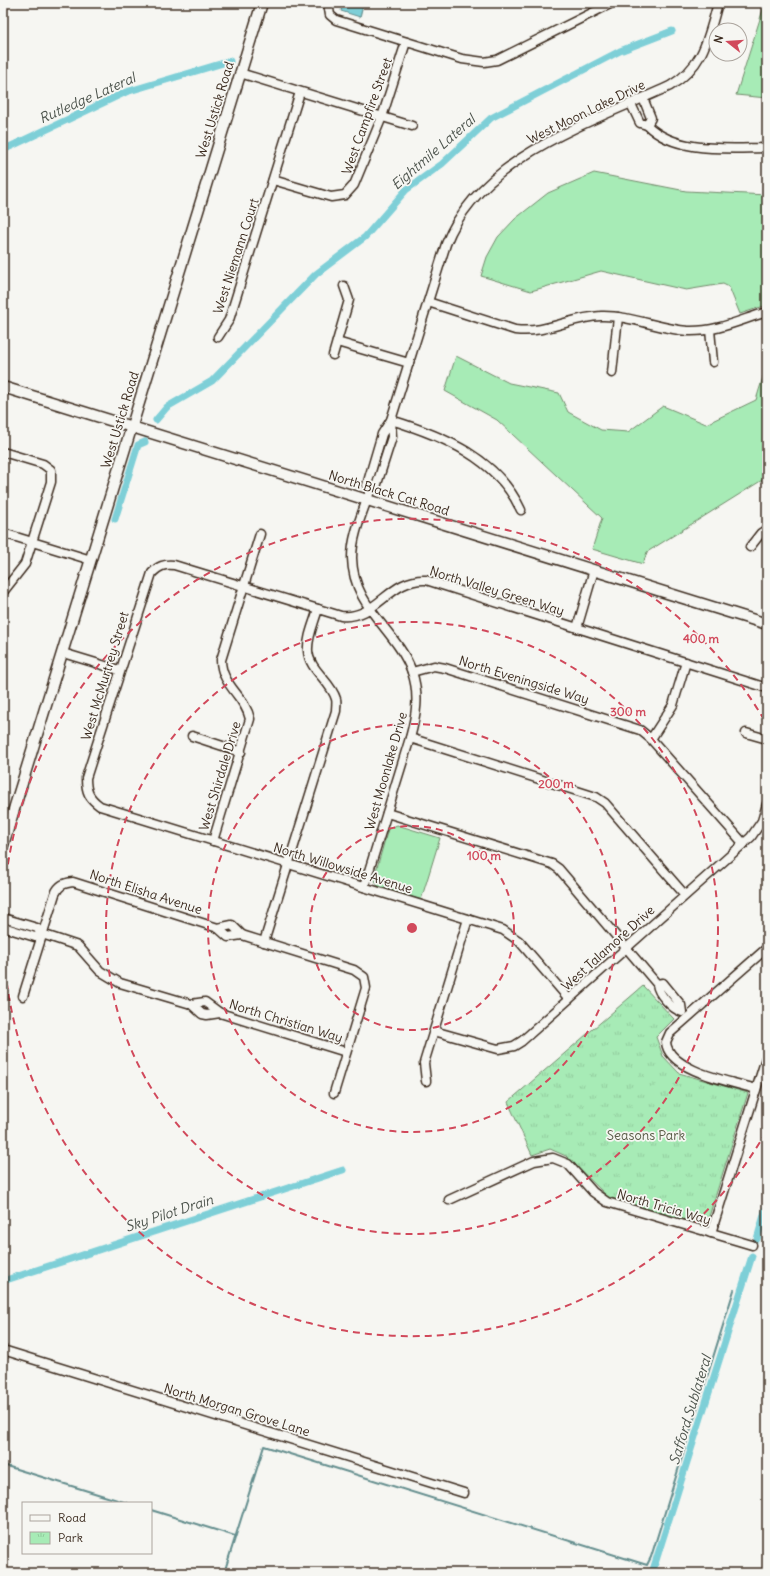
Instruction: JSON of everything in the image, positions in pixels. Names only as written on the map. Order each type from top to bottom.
[{"type":"main road","name":"West Ustick Road","points":[[3,845],[262,3]]},
{"type":"main road","name":"North Black Cat Road","points":[[3,387],[767,624]]},
{"type":"street","points":[[328,3],[330,15],[336,20],[470,61],[497,60],[612,3]]},
{"type":"street","name":"West Moon Lake Drive","points":[[371,488],[367,484],[382,434],[392,420],[449,235],[464,209],[482,190],[534,149],[678,81],[689,72],[698,61],[706,45],[718,3]]},
{"type":"street","name":"West Campfire Street","points":[[273,180],[332,197],[345,195],[354,185],[382,117],[406,42]]},
{"type":"street","points":[[240,73],[412,126]]},
{"type":"street","name":"West Niemann Court","points":[[218,338],[229,320],[300,92]]},
{"type":"street","points":[[643,98],[651,118],[647,124]]},
{"type":"street","points":[[630,104],[640,123],[647,124],[655,132],[687,144],[709,147],[767,148]]},
{"type":"street","points":[[333,355],[349,300],[344,286]]},
{"type":"street","points":[[428,302],[515,330],[527,331],[543,330],[589,317],[602,316],[618,317],[679,330],[710,330],[731,326],[767,312]]},
{"type":"street","points":[[612,373],[618,317]]},
{"type":"street","points":[[710,330],[713,362]]},
{"type":"street","points":[[337,342],[409,364]]},
{"type":"street","points":[[392,420],[428,432],[474,456],[512,492],[521,510]]},
{"type":"street","points":[[3,452],[43,464],[50,470],[50,482],[25,564],[3,592]]},
{"type":"street","name":"West Moonlake Drive","points":[[364,887],[410,738],[415,720],[416,703],[416,687],[412,672],[400,650],[369,609],[357,586],[352,559],[354,536],[371,488]]},
{"type":"street","points":[[750,547],[761,533],[767,529]]},
{"type":"street","points":[[3,533],[91,560]]},
{"type":"street","name":"West Shirdale Drive","points":[[213,841],[249,726],[248,710],[224,679],[221,671],[221,660],[260,534]]},
{"type":"street","name":"North Valley Green Way","points":[[157,567],[165,564],[174,565],[318,609],[350,617],[360,615],[408,582],[426,580],[767,688]]},
{"type":"street","name":"West McMurtrey Street","points":[[87,794],[86,778],[119,670],[148,580],[157,567]]},
{"type":"street","points":[[577,628],[594,570]]},
{"type":"street","points":[[264,942],[336,711],[336,699],[330,687],[313,664],[308,653],[309,640],[318,609]]},
{"type":"street","points":[[62,653],[119,670]]},
{"type":"street","points":[[651,739],[673,705],[686,662]]},
{"type":"street","name":"North Eveningside Way","points":[[412,672],[434,666],[455,671],[640,730],[651,739],[744,844]]},
{"type":"street","points":[[746,733],[767,739]]},
{"type":"street","points":[[192,736],[241,752]]},
{"type":"street","points":[[410,738],[596,797],[605,803],[685,895]]},
{"type":"street","name":"North Willowside Avenue","points":[[87,794],[100,806],[503,930],[513,936],[569,999]]},
{"type":"street","name":"West Talamore Drive","points":[[434,1031],[490,1048],[506,1048],[522,1041],[744,844],[758,830],[767,804]]},
{"type":"street","points":[[386,813],[552,864],[559,869],[627,947],[657,984],[657,989],[675,1010],[685,1015]]},
{"type":"street","name":"North Elisha Avenue","points":[[42,934],[58,887],[67,882],[74,882],[218,928],[228,938],[242,935]]},
{"type":"street","name":"North Christian Way","points":[[3,918],[37,928],[42,934],[78,946],[100,971],[112,979],[191,1004],[205,1002],[220,1013],[346,1052]]},
{"type":"street","points":[[426,1081],[424,1063],[468,920]]},
{"type":"street","name":"North Elisha Avenue","points":[[218,928],[232,925],[242,935],[354,970],[364,977],[366,988],[346,1052]]},
{"type":"street","name":"North Christian Way","points":[[3,927],[35,937],[42,934]]},
{"type":"street","points":[[23,996],[42,934]]},
{"type":"street","points":[[756,1089],[686,1067],[669,1051],[666,1042],[670,1033],[685,1015],[767,948]]},
{"type":"street","name":"North Christian Way","points":[[191,1004],[197,1011],[207,1015],[220,1013]]},
{"type":"street","points":[[334,1093],[346,1052]]},
{"type":"street","points":[[712,1233],[767,1056]]},
{"type":"street","name":"North Tricia Way","points":[[449,1200],[534,1161],[543,1158],[553,1158],[568,1164],[593,1192],[607,1202],[752,1245]]},
{"type":"street","name":"North Morgan Grove Lane","points":[[3,1350],[464,1493]]},
{"type":"green space","points":[[765,3],[767,3],[767,98],[736,95],[746,62],[748,62],[748,57]]},
{"type":"green space","points":[[594,173],[686,191],[767,195],[767,305],[740,314],[729,287],[723,284],[686,290],[601,271],[531,291],[481,276],[487,257],[498,237],[515,219],[548,193]]},
{"type":"green space","points":[[456,356],[509,383],[559,393],[568,412],[601,430],[628,432],[663,406],[706,424],[756,400],[767,364],[767,477],[647,552],[643,564],[592,549],[602,518],[497,420],[445,391]]},
{"type":"green space","points":[[397,825],[440,838],[421,900],[378,886],[374,878],[388,829]]},
{"type":"green space","name":"Seasons Park","points":[[643,986],[674,1019],[656,1037],[663,1056],[679,1073],[748,1093],[706,1226],[608,1197],[566,1156],[550,1149],[532,1155],[508,1102]]},
{"type":"water","points":[[343,3],[356,3],[363,5],[360,17],[341,11]]},
{"type":"waterway","name":"Eightmile Lateral","points":[[156,420],[167,407],[212,381],[316,274],[365,237],[406,190],[442,164],[491,118],[620,51],[672,31]]},
{"type":"waterway","name":"Rutledge Lateral","points":[[3,150],[126,92],[230,61]]},
{"type":"waterway","name":"Eightmile Lateral","points":[[115,519],[138,445],[145,442]]},
{"type":"waterway","name":"Sky Pilot Drain","points":[[3,1281],[343,1170]]},
{"type":"waterway","name":"Safford Sublateral","points":[[757,1239],[767,1205]]},
{"type":"waterway","name":"Safford Sublateral","points":[[652,1573],[752,1256]]},
{"type":"waterway","points":[[224,1573],[264,1446],[647,1565],[651,1557],[734,1290]]},
{"type":"waterway","points":[[3,1465],[124,1502]]},
{"type":"waterway","points":[[152,1510],[235,1536]]}]
